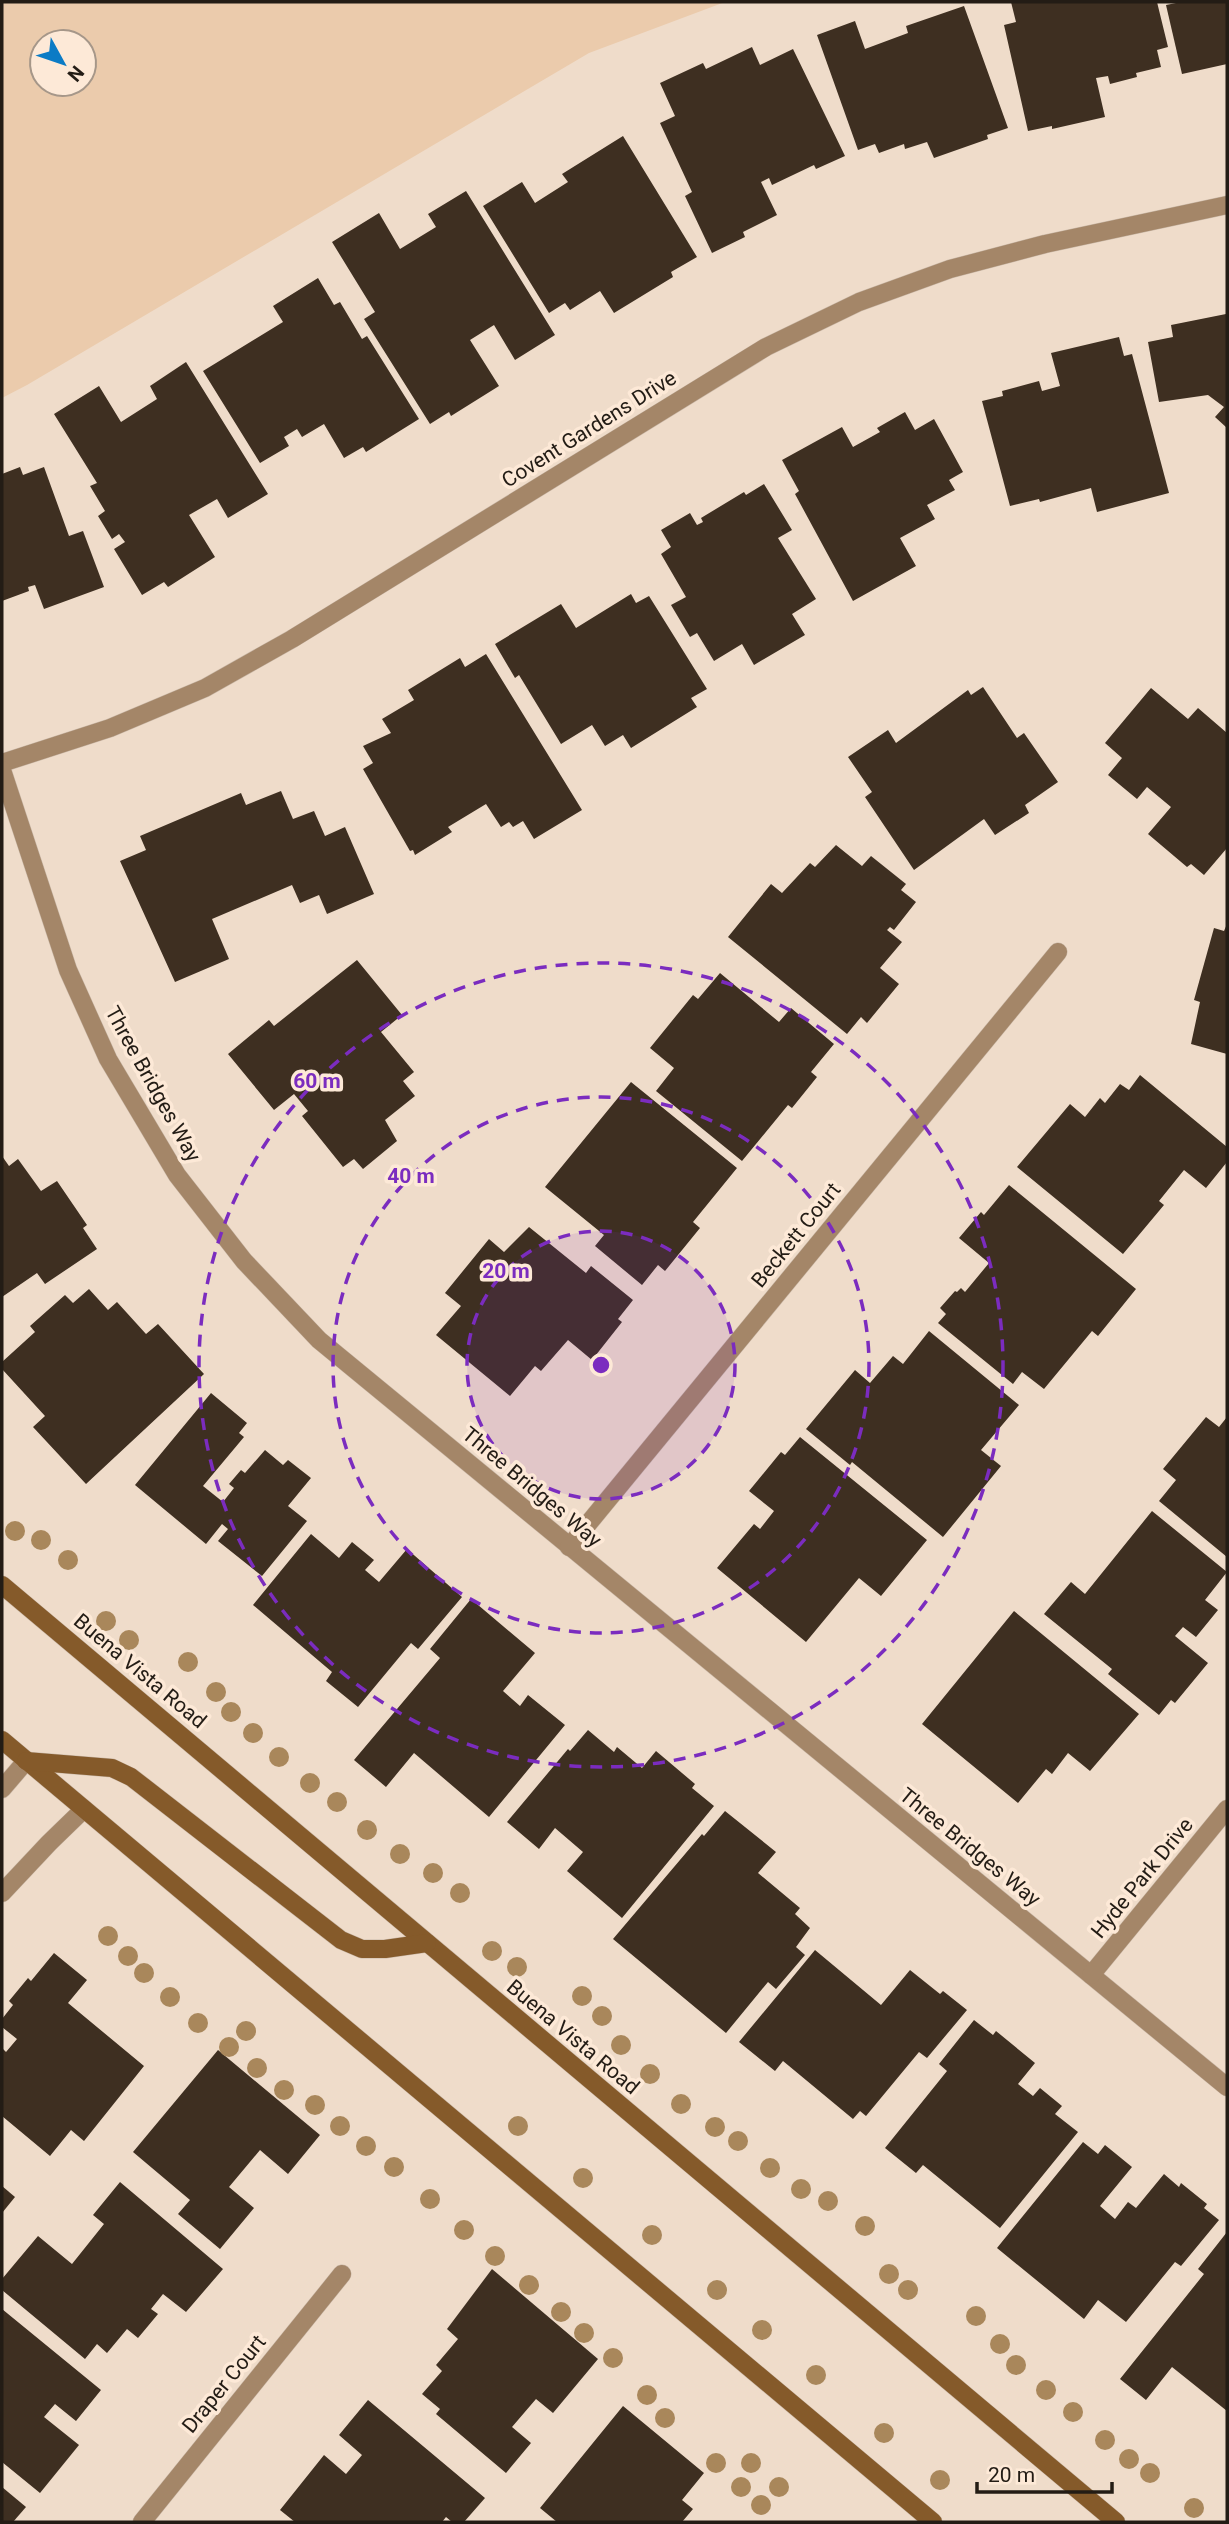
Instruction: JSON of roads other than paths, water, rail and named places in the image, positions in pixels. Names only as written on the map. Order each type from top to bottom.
[{"type":"main road","name":"Buena Vista Road","points":[[2,1585],[1116,2522]]},
{"type":"main road","points":[[2,1740],[933,2522]]},
{"type":"main road","points":[[26,1761],[112,1768],[131,1777],[341,1940],[362,1949],[385,1949],[427,1943]]},
{"type":"street","name":"Covent Gardens Drive","points":[[2,763],[110,729],[205,688],[292,639],[766,347],[859,302],[950,268],[1045,244],[1227,205]]},
{"type":"street","name":"Three Bridges Way","points":[[2,770],[68,970],[108,1059],[177,1175],[244,1261],[319,1340],[1227,2087]]},
{"type":"street","name":"Beckett Court","points":[[569,1547],[1058,952]]},
{"type":"street","points":[[2,1789],[26,1761]]},
{"type":"street","name":"Hyde Park Drive","points":[[1091,1975],[1227,1809]]},
{"type":"street","points":[[2,1893],[84,1810]]},
{"type":"street","name":"Draper Court","points":[[142,2522],[342,2274]]}]
